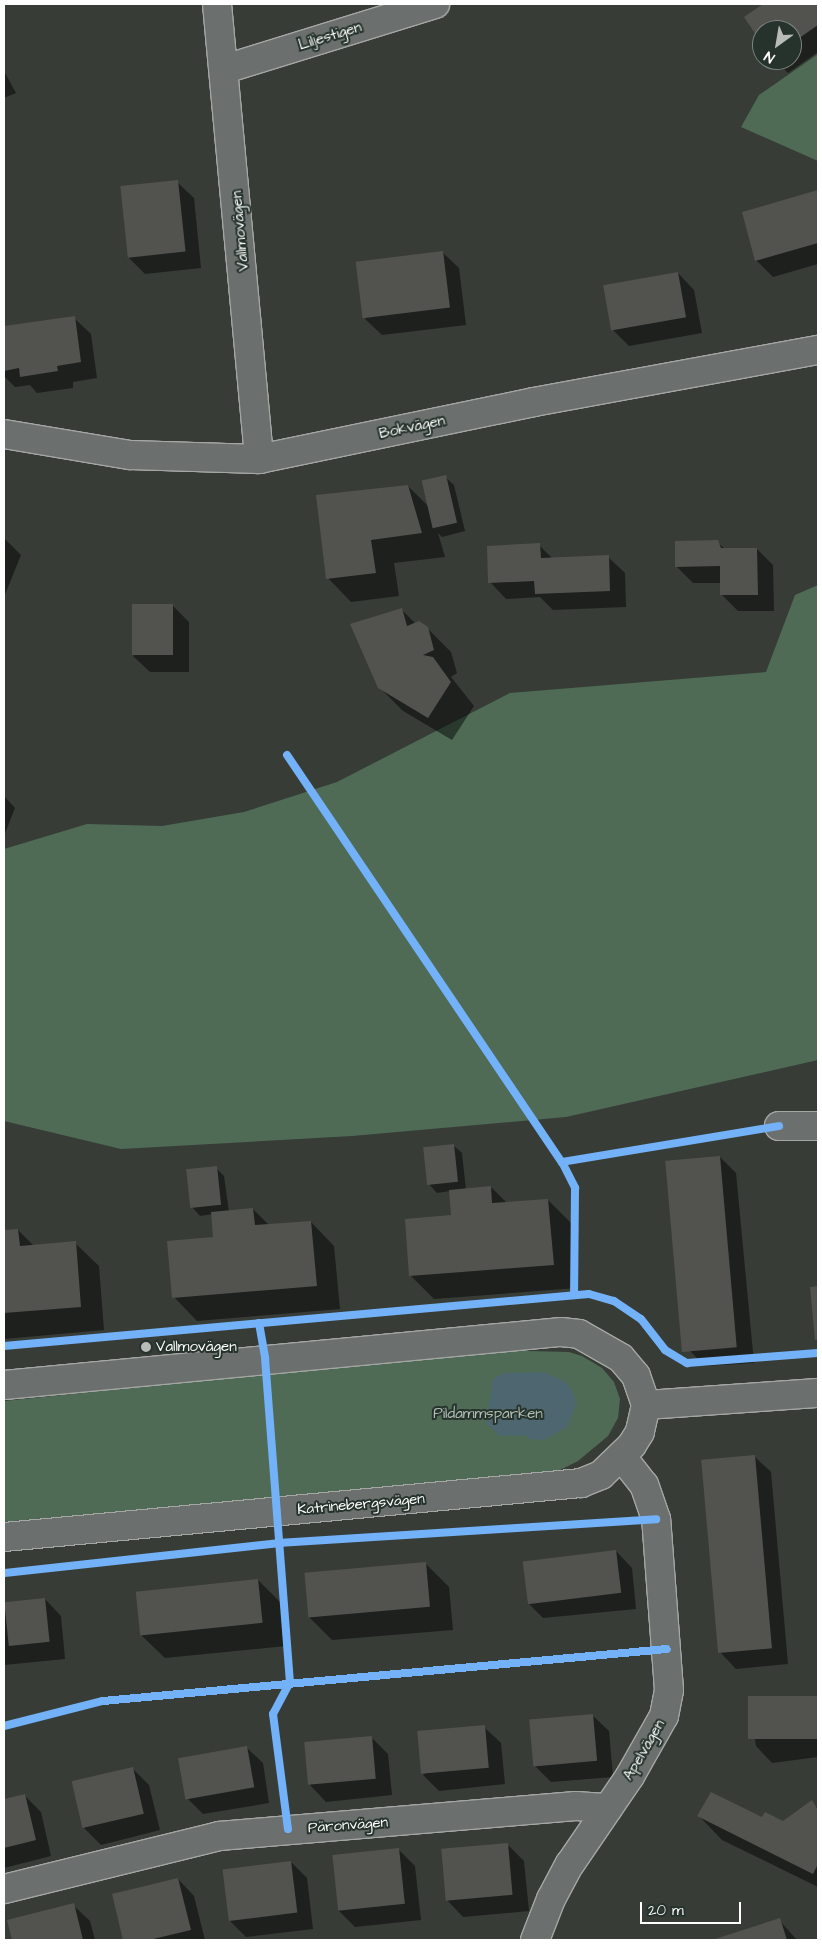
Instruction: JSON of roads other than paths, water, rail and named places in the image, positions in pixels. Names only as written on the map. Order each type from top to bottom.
[{"type":"street","name":"Vallmovägen","points":[[217,4],[225,69],[259,459]]},
{"type":"street","name":"Liljestigen","points":[[225,69],[435,4]]},
{"type":"street","name":"Bokvägen","points":[[4,434],[130,455],[259,459],[534,402],[818,350]]},
{"type":"street","points":[[779,1126],[818,1126]]},
{"type":"street","points":[[4,1385],[561,1332],[579,1334],[621,1358],[636,1376],[646,1406],[818,1393]]},
{"type":"street","name":"Katrinebergsvägen","points":[[4,1537],[581,1483],[601,1475],[621,1456],[640,1432],[646,1406]]},
{"type":"street","name":"Apelvägen","points":[[535,1940],[551,1898],[664,1716],[670,1690],[656,1519],[644,1485],[621,1456]]},
{"type":"street","name":"Päronvägen","points":[[4,1889],[219,1836],[576,1806],[608,1808]]},
{"type":"water","points":[[544,1372],[566,1382],[574,1394],[576,1404],[567,1427],[544,1440],[529,1439],[526,1435],[500,1436],[486,1423],[493,1379],[504,1373]]},
{"type":"place","name":"Vallmovägen","points":[[146,1347]]},
{"type":"park label","name":"Pildammsparken","points":[[488,1414]]}]
